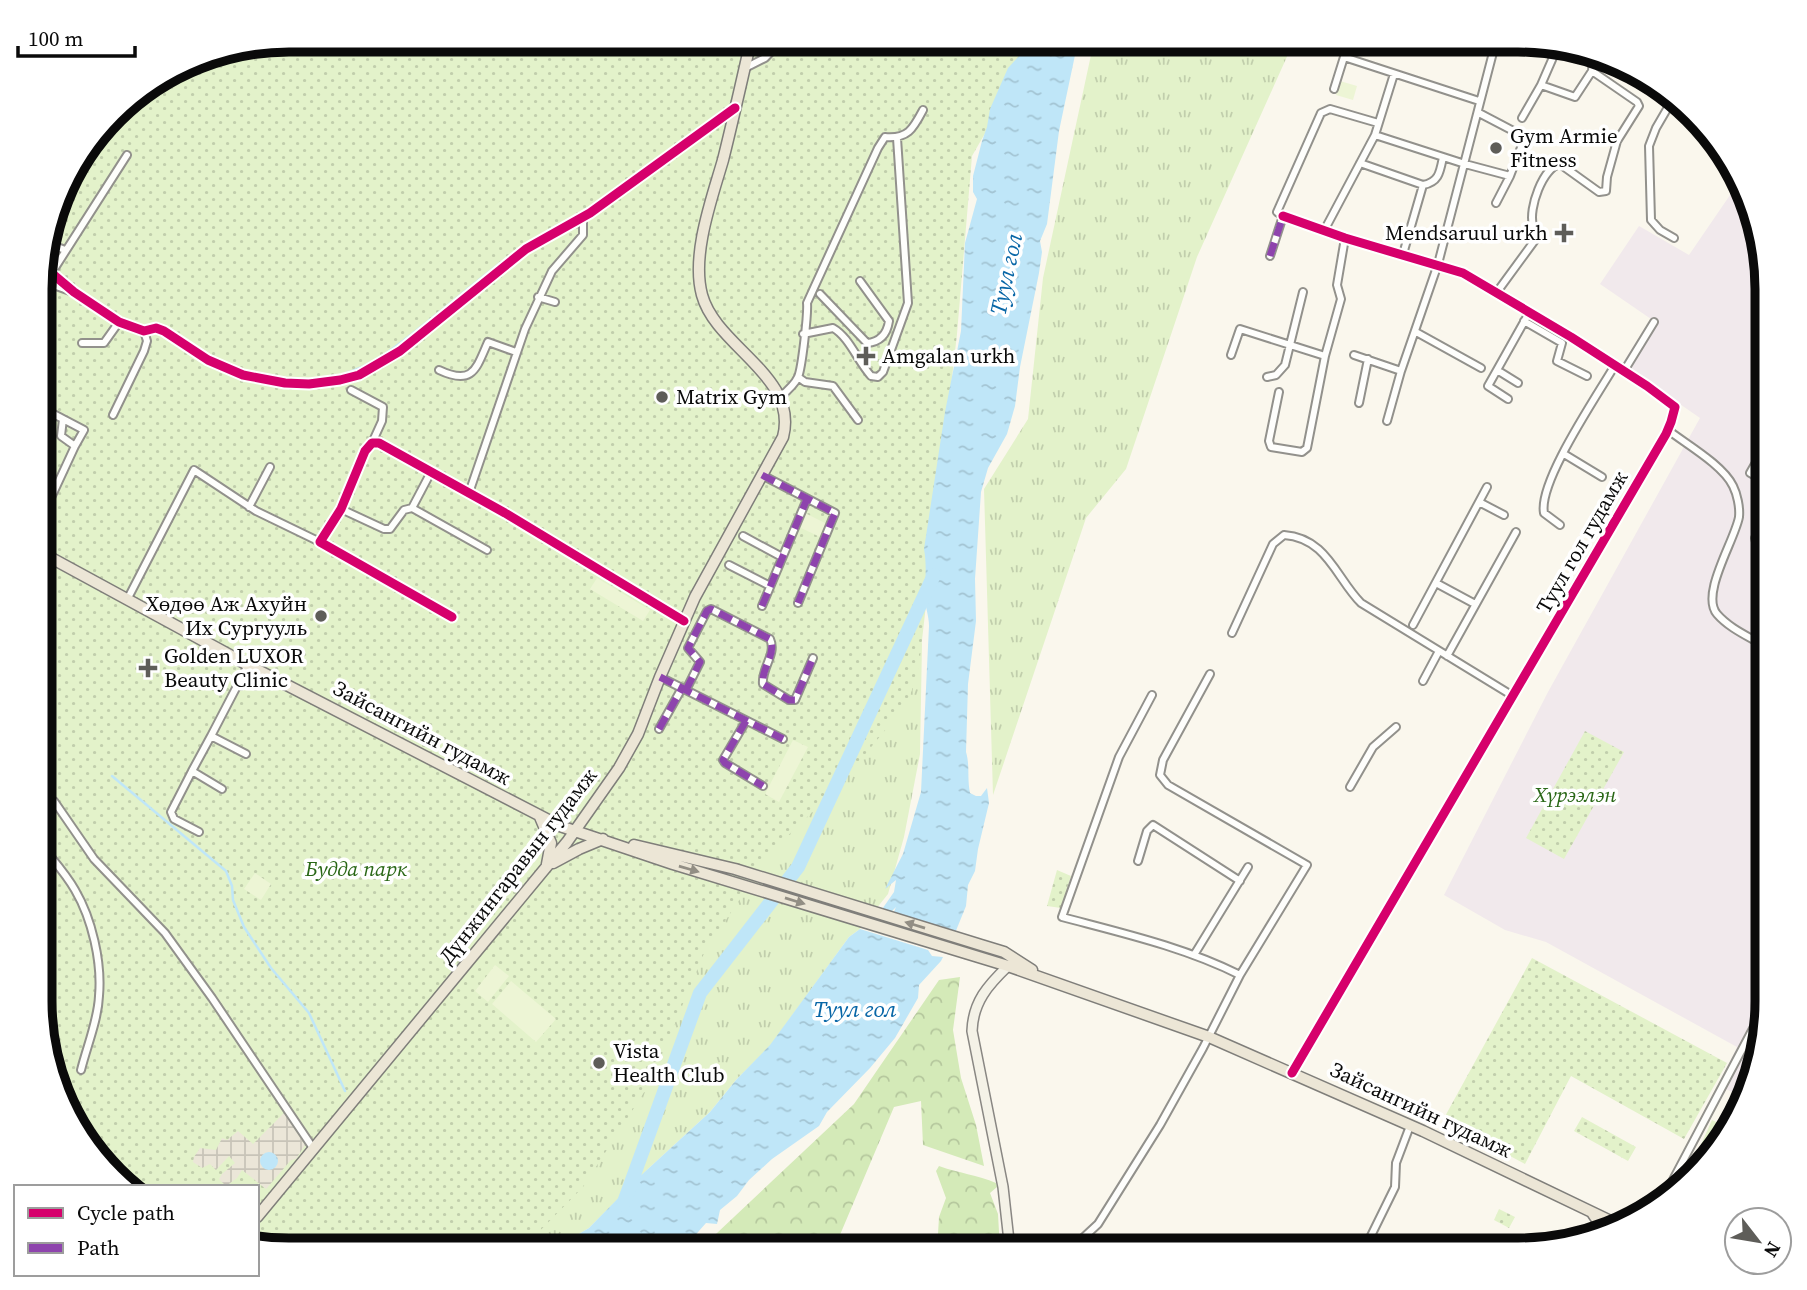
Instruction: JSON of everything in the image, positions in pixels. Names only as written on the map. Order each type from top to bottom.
[{"type":"main road","name":"Дүнжингаравын гудамж","points":[[259,1215],[576,831],[619,768],[638,734],[684,621],[783,437],[786,419],[779,398],[764,375],[717,323],[702,296],[700,284],[703,230],[748,53]]},
{"type":"main road","name":"Зайсангийн гудамж","points":[[52,559],[540,817],[673,864],[1008,965],[1209,1037],[1410,1126],[1607,1219]]},
{"type":"main road","points":[[540,817],[551,843],[546,868]]},
{"type":"main road","name":"Зайсангийн гудамж","points":[[603,839],[671,852],[735,869],[1004,952],[1045,978]]},
{"type":"main road","points":[[546,868],[603,839]]},
{"type":"main road","points":[[1590,1211],[1598,1222]]},
{"type":"street","points":[[745,68],[770,53]]},
{"type":"street","points":[[1387,421],[1401,371],[1438,264],[1493,53]]},
{"type":"street","points":[[1522,118],[1554,56]]},
{"type":"street","points":[[1334,89],[1344,57],[1479,101]]},
{"type":"street","points":[[1541,85],[1575,97],[1593,66]]},
{"type":"street","points":[[1497,292],[1538,236],[1532,223],[1535,196],[1551,168],[1560,164],[1599,192],[1606,191],[1618,137],[1639,106],[1592,71]]},
{"type":"street","points":[[1325,229],[1375,135],[1394,74]]},
{"type":"street","points":[[1668,107],[1648,145],[1651,220],[1660,230],[1674,237]]},
{"type":"street","points":[[53,276],[119,322],[144,331],[156,328],[164,331],[217,365],[251,377],[309,384],[353,378],[366,373],[400,351],[526,249],[583,218],[735,108]]},
{"type":"street","points":[[1378,123],[1331,109],[1321,113],[1277,212],[1345,238],[1463,273],[1615,365],[1675,407],[1668,430],[1725,474],[1732,484],[1738,502],[1739,519],[1720,567],[1712,603],[1715,612],[1732,627],[1754,640]]},
{"type":"street","points":[[779,398],[798,377],[803,334],[808,318],[807,303],[869,166],[884,138],[897,138],[910,130],[923,110]]},
{"type":"street","points":[[1479,113],[1525,137],[1496,204]]},
{"type":"street","points":[[1375,135],[1510,176]]},
{"type":"street","points":[[803,334],[833,328],[844,334],[858,361],[871,376],[878,377],[883,372],[908,303],[897,138]]},
{"type":"street","points":[[54,269],[127,155]]},
{"type":"street","points":[[1360,163],[1423,185],[1432,184],[1439,176],[1443,157]]},
{"type":"street","points":[[1403,254],[1423,185]]},
{"type":"street","points":[[1270,256],[1283,216]]},
{"type":"street","points":[[469,493],[516,352],[538,298],[558,262],[581,237],[583,218]]},
{"type":"street","points":[[1279,392],[1270,447],[1302,452],[1307,448],[1325,356],[1342,299],[1337,285],[1345,238]]},
{"type":"street","points":[[57,247],[65,250]]},
{"type":"street","points":[[820,294],[866,343],[875,342],[884,335],[888,321],[860,281]]},
{"type":"street","points":[[52,285],[78,295]]},
{"type":"street","points":[[1267,377],[1281,371],[1285,365],[1303,292]]},
{"type":"street","points":[[538,298],[555,302]]},
{"type":"street","points":[[1508,399],[1488,386],[1530,313]]},
{"type":"street","points":[[1524,321],[1562,343],[1557,361],[1587,376]]},
{"type":"street","points":[[82,343],[104,343],[119,322]]},
{"type":"street","points":[[1624,371],[1654,322]]},
{"type":"street","points":[[1231,355],[1240,329],[1325,356]]},
{"type":"street","points":[[113,415],[144,351],[147,341],[144,331]]},
{"type":"street","points":[[1416,332],[1481,368]]},
{"type":"street","points":[[439,370],[455,378],[469,374],[476,369],[488,342],[516,352]]},
{"type":"street","points":[[1354,355],[1401,371]]},
{"type":"street","points":[[1359,403],[1368,359]]},
{"type":"street","points":[[1560,525],[1546,517],[1543,510],[1546,492],[1554,470],[1615,365]]},
{"type":"street","points":[[1497,370],[1518,383]]},
{"type":"street","points":[[798,377],[805,382],[833,386],[858,420]]},
{"type":"street","points":[[320,542],[341,509],[365,451],[372,443],[382,421],[383,407],[351,390]]},
{"type":"street","points":[[52,413],[84,430],[52,495]]},
{"type":"street","points":[[63,418],[61,436],[75,446]]},
{"type":"street","name":"Туул гол гудамж","points":[[1292,1073],[1668,430]]},
{"type":"street","points":[[372,443],[379,443],[469,493],[684,621]]},
{"type":"street","points":[[1564,454],[1602,477]]},
{"type":"street","points":[[250,508],[270,467]]},
{"type":"street","points":[[127,600],[194,470],[250,508],[320,542],[452,617]]},
{"type":"street","points":[[412,508],[431,472]]},
{"type":"street","points":[[762,475],[835,513],[798,603]]},
{"type":"street","points":[[1413,625],[1487,486]]},
{"type":"street","points":[[762,606],[807,499]]},
{"type":"street","points":[[1479,502],[1504,515]]},
{"type":"street","points":[[341,509],[390,529],[404,510],[412,508],[487,550]]},
{"type":"street","points":[[1447,656],[1516,532]]},
{"type":"street","points":[[1232,633],[1273,544],[1284,535],[1289,535],[1315,546],[1328,557],[1344,584],[1362,603],[1513,696]]},
{"type":"street","points":[[743,536],[782,557]]},
{"type":"street","points":[[729,565],[770,586]]},
{"type":"street","points":[[1436,583],[1475,604]]},
{"type":"street","points":[[659,729],[700,662],[688,648],[707,611],[711,610],[770,639],[772,650],[762,678],[763,684],[789,700],[795,700],[799,694],[813,658]]},
{"type":"street","points":[[1423,681],[1439,651]]},
{"type":"street","points":[[199,832],[171,816],[171,812],[248,664]]},
{"type":"street","points":[[1083,1238],[1098,1224],[1160,1125],[1240,975],[1307,865],[1168,785],[1160,775],[1163,760],[1210,674]]},
{"type":"street","points":[[660,677],[783,739]]},
{"type":"street","points":[[1152,695],[1119,757],[1062,917],[1194,956],[1240,975]]},
{"type":"street","points":[[746,720],[723,760],[764,786]]},
{"type":"street","points":[[1350,787],[1373,747],[1396,727]]},
{"type":"street","points":[[211,736],[246,754]]},
{"type":"street","points":[[192,771],[222,789]]},
{"type":"street","points":[[53,800],[94,859],[173,943],[313,1148]]},
{"type":"street","points":[[1138,861],[1147,831],[1153,825],[1240,881]]},
{"type":"street","points":[[53,860],[81,902],[98,963],[97,1009],[81,1070]]},
{"type":"street","points":[[1194,956],[1248,867]]},
{"type":"street","points":[[1008,965],[977,1001],[972,1015],[972,1031],[1003,1187],[1009,1238]]},
{"type":"street","points":[[1673,1180],[1752,1030]]},
{"type":"street","points":[[1370,1238],[1395,1187],[1396,1163],[1410,1126]]},
{"type":"shaded area","points":[[1733,191],[1746,228],[1754,274],[1754,1016],[1746,1062],[1735,1093],[1718,1085],[1737,1047],[1546,942],[1505,930],[1444,895],[1548,692],[1700,418],[1622,364],[1651,319],[1600,284],[1639,226],[1689,255]]},
{"type":"shaded area","points":[[284,1113],[305,1145],[296,1159],[291,1160],[266,1189],[242,1170],[237,1178],[225,1185],[219,1179],[235,1163],[229,1156],[216,1170],[210,1164],[202,1168],[193,1162],[200,1148],[216,1150],[222,1138],[227,1140],[238,1131],[253,1144]]},
{"type":"green space","name":"Будда парк","points":[[274,53],[1022,53],[1014,83],[972,156],[957,334],[918,675],[906,705],[838,787],[773,850],[705,951],[650,1083],[583,1187],[534,1237],[259,1235],[259,1185],[141,1185],[111,1157],[84,1119],[61,1062],[53,1016],[52,290],[55,259],[65,213],[92,158],[111,133],[133,111],[158,92],[185,77],[243,57]]},
{"type":"green space","points":[[1091,53],[1289,53],[1197,257],[1126,469],[1086,518],[993,795],[984,489],[1028,419],[1043,278]]},
{"type":"green space","points":[[1340,81],[1357,86],[1353,100],[1336,95]]},
{"type":"green space","points":[[805,513],[827,524],[820,537],[799,527]]},
{"type":"green space","points":[[597,578],[650,610],[643,621],[590,589]]},
{"type":"green space","points":[[905,608],[922,644],[920,754],[904,837],[888,894],[860,929],[849,937],[770,1046],[736,1080],[710,1112],[589,1228],[573,1237],[508,1237],[646,1010]]},
{"type":"green space","name":"Хүрээлэн","points":[[1585,731],[1624,752],[1564,859],[1526,838]]},
{"type":"green space","points":[[793,740],[808,747],[779,802],[765,794]]},
{"type":"green space","points":[[1057,870],[1071,876],[1061,908],[1047,906]]},
{"type":"green space","points":[[255,873],[271,884],[261,900],[244,889]]},
{"type":"green space","points":[[1532,958],[1727,1063],[1684,1139],[1571,1076],[1525,1164],[1443,1120]]},
{"type":"green space","points":[[495,965],[509,976],[488,1002],[475,991]]},
{"type":"green space","points":[[960,977],[953,1030],[961,1078],[976,1125],[984,1166],[923,1145],[921,1101],[894,1107],[839,1237],[712,1237],[854,1104],[939,980]]},
{"type":"green space","points":[[511,981],[556,1019],[536,1042],[492,1004]]},
{"type":"green space","points":[[1582,1117],[1636,1147],[1628,1161],[1574,1131]]},
{"type":"green space","points":[[1712,1120],[1720,1124],[1706,1145],[1699,1149]]},
{"type":"green space","points":[[939,1166],[996,1183],[997,1187],[990,1193],[998,1214],[999,1238],[940,1238],[938,1234],[939,1217],[946,1198],[936,1171]]},
{"type":"green space","points":[[1499,1209],[1515,1217],[1509,1228],[1494,1220]]},
{"type":"water","name":"Туул гол","points":[[1022,53],[1075,53],[1059,131],[1047,224],[1040,241],[1042,252],[1039,273],[1015,406],[1007,434],[988,468],[981,492],[975,579],[976,621],[968,684],[966,752],[970,793],[981,796],[987,788],[989,803],[975,871],[968,885],[966,906],[953,938],[891,919],[896,907],[886,917],[878,915],[894,892],[896,880],[885,889],[903,854],[921,792],[929,626],[925,601],[924,549],[945,412],[961,331],[965,243],[977,199],[973,192],[973,176],[990,109],[1008,68]]},
{"type":"water","name":"Туул гол","points":[[860,929],[928,950],[932,956],[943,957],[919,985],[918,998],[895,1038],[827,1112],[819,1126],[772,1159],[720,1210],[717,1224],[706,1223],[693,1237],[573,1237],[589,1228],[637,1179],[710,1112],[770,1045],[849,937]]},
{"type":"water","points":[[269,1152],[275,1155],[278,1161],[275,1167],[269,1170],[263,1167],[260,1161],[263,1155]]},
{"type":"waterway","points":[[238,370],[304,380],[331,377],[355,370],[395,347],[506,259],[560,224]]},
{"type":"waterway","name":"Туул гол","points":[[623,1205],[700,993],[798,867],[934,575]]},
{"type":"waterway","points":[[112,776],[226,871],[232,886],[233,900],[244,927],[271,968],[309,1013],[345,1091]]},
{"type":"marked path","points":[[1270,256],[1283,216]]},
{"type":"marked path","points":[[762,475],[835,513],[798,603]]},
{"type":"marked path","points":[[762,606],[807,499]]},
{"type":"marked path","points":[[686,690],[700,662],[688,648],[707,611],[711,609],[770,639],[772,650],[764,672],[763,684],[789,700],[795,700],[813,658]]},
{"type":"marked path","points":[[660,677],[783,739]]},
{"type":"marked path","points":[[659,729],[682,688]]},
{"type":"marked path","points":[[746,721],[723,760],[763,786]]},
{"type":"cycle path","points":[[53,275],[119,322],[144,331],[156,328],[164,331],[208,360],[243,375],[285,383],[309,384],[340,380],[359,375],[400,351],[526,249],[590,213],[735,108]]},
{"type":"cycle path","points":[[1283,216],[1345,238],[1463,273],[1571,337],[1675,407],[1666,434],[1292,1073]]},
{"type":"cycle path","points":[[452,617],[320,542],[341,509],[365,451],[372,443],[379,443],[505,513],[684,621]]},
{"type":"place","name":"Gym Armie Fitness","points":[[1496,148]]},
{"type":"place","name":"Mendsaruul urkh","points":[[1564,233]]},
{"type":"place","name":"Amgalan urkh","points":[[866,356]]},
{"type":"place","name":"Matrix Gym","points":[[662,397]]},
{"type":"place","name":"Хөдөө Аж Ахуйн Их Сургууль","points":[[321,616]]},
{"type":"place","name":"Golden LUXOR Beauty Clinic","points":[[148,668]]},
{"type":"place","name":"Vista Health Club","points":[[599,1063]]}]
